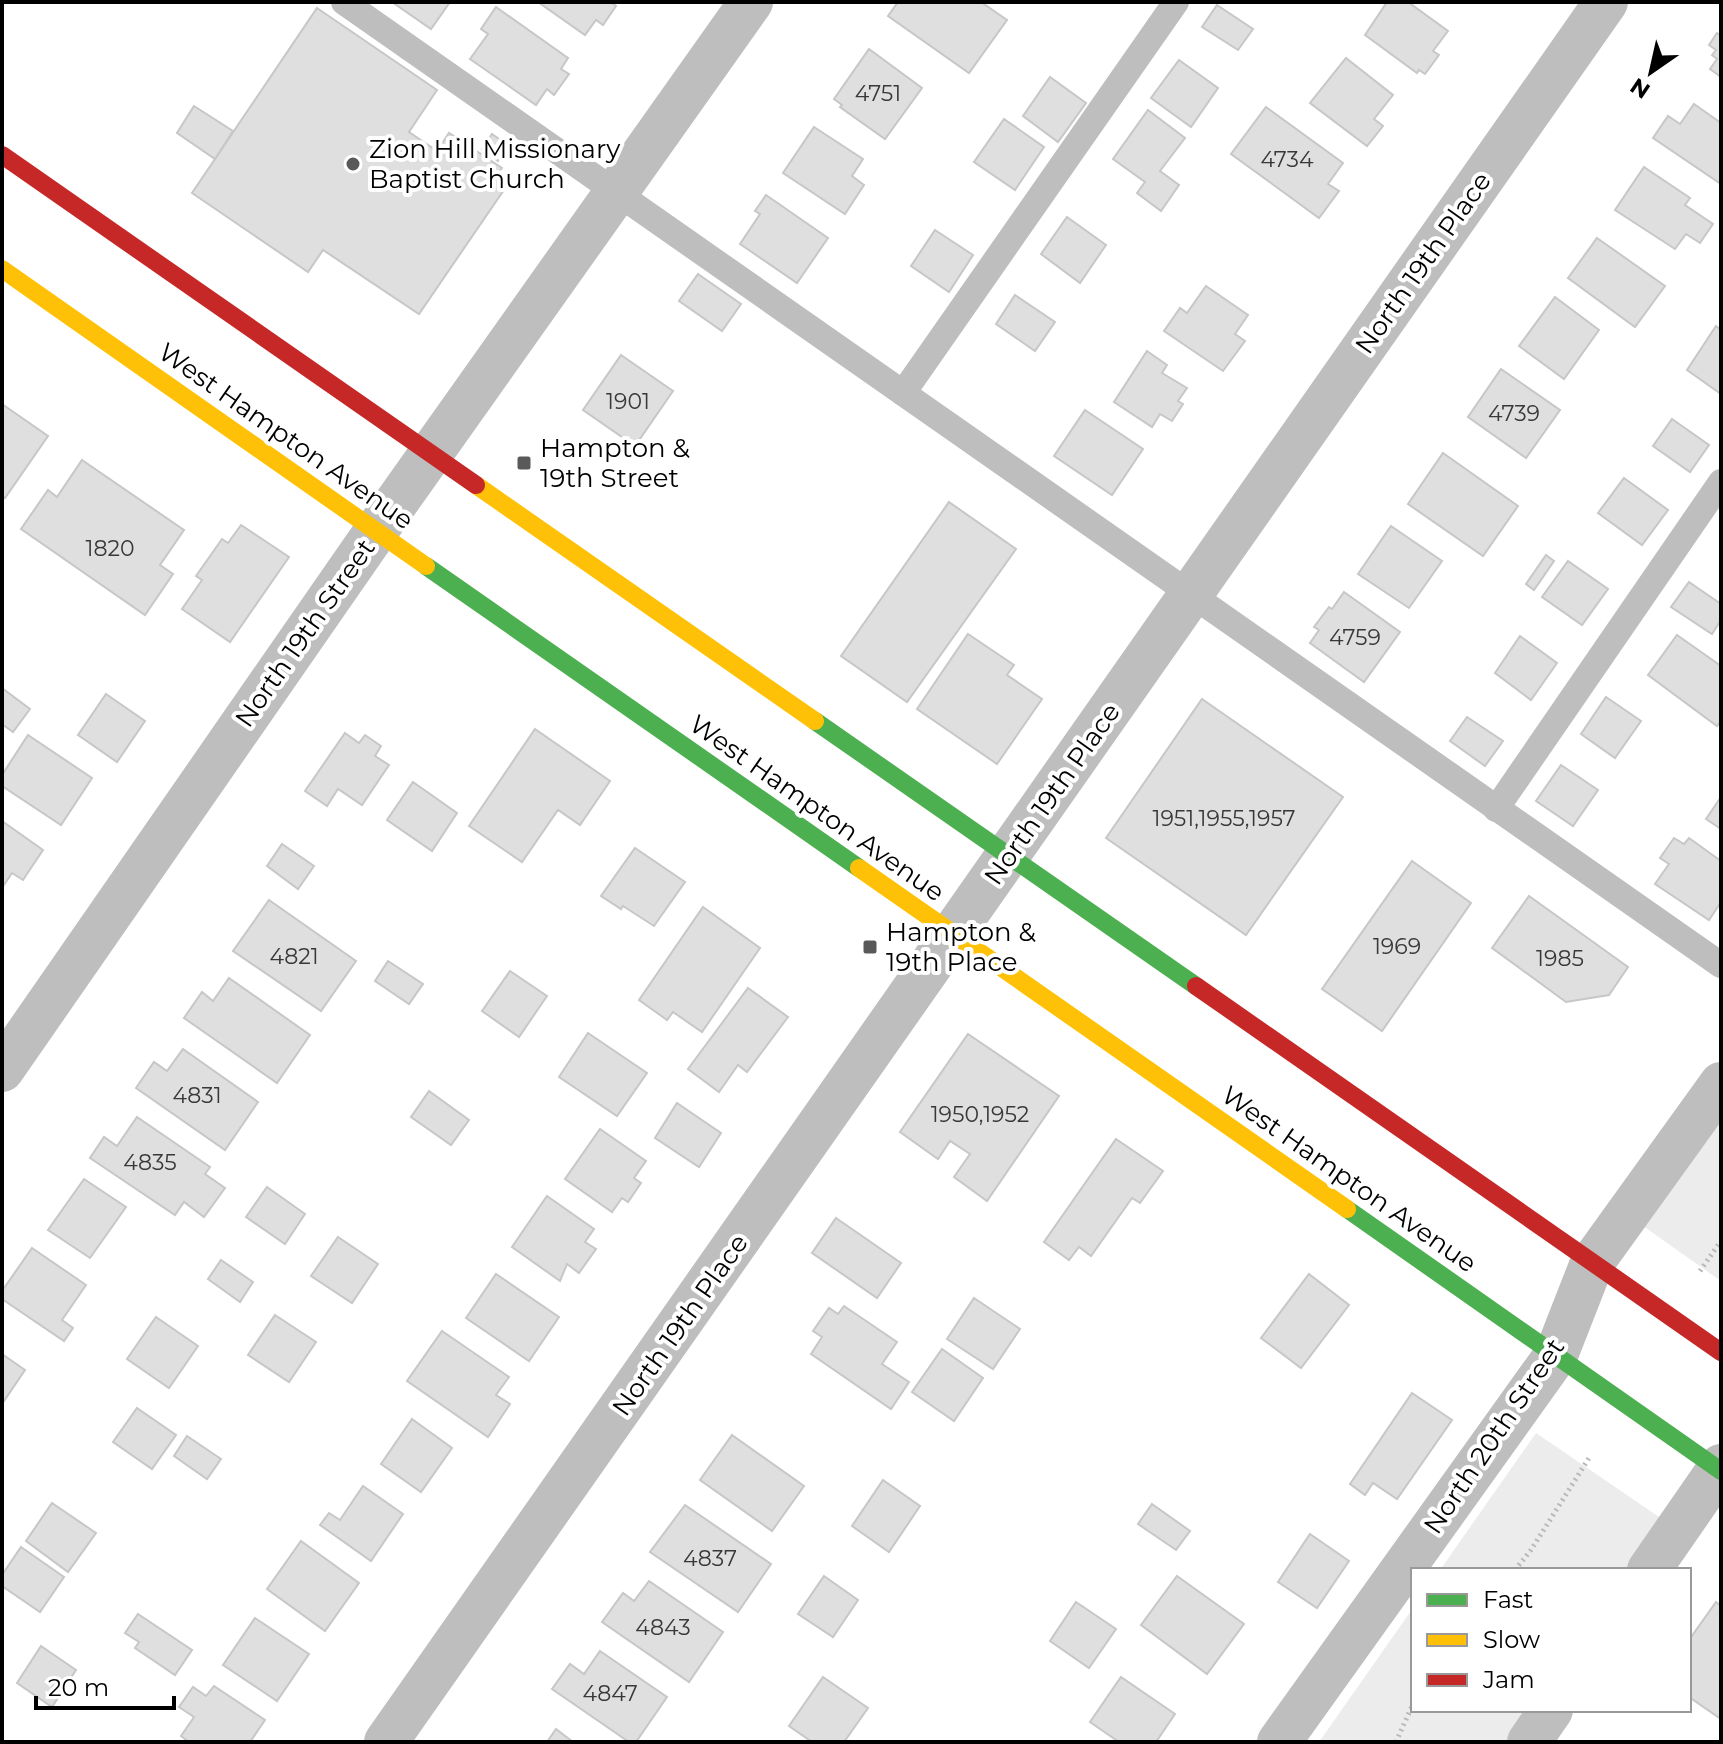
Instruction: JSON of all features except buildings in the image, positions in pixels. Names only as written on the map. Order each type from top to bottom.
[{"type":"main road","points":[[2,155],[1721,1352]]},
{"type":"main road","name":"West Hampton Avenue","points":[[2,269],[1720,1469]]},
{"type":"street","name":"North 19th Street","points":[[2,1070],[376,531],[751,2]]},
{"type":"street","name":"North 19th Place","points":[[386,1742],[1606,2]]},
{"type":"street","name":"North 20th Street","points":[[1279,1742],[1556,1355],[1592,1263],[1721,1084]]},
{"type":"street","points":[[1650,1568],[1720,1469]]},
{"type":"street","points":[[1529,1742],[1550,1712]]},
{"type":"lane","points":[[903,393],[1176,2]]},
{"type":"lane","points":[[350,4],[1721,965]]},
{"type":"lane","points":[[1496,809],[1721,482]]},
{"type":"path","points":[[1700,1271],[1721,1241]]},
{"type":"path","points":[[1517,1568],[1589,1458]]},
{"type":"path","points":[[1396,1742],[1411,1708]]},
{"type":"shaded area","points":[[1721,1115],[1721,1281],[1643,1226]]},
{"type":"shaded area","points":[[1536,1433],[1662,1519],[1627,1568],[1441,1568]]},
{"type":"shaded area","points":[[1411,1611],[1411,1712],[1526,1712],[1505,1742],[1319,1742]]},
{"type":"traffic: fast","points":[[426,566],[859,868]]},
{"type":"traffic: fast","points":[[815,721],[1196,986]]},
{"type":"traffic: fast","points":[[1347,1209],[1721,1471]]},
{"type":"traffic: slow","points":[[2,269],[426,566]]},
{"type":"traffic: slow","points":[[476,485],[815,721]]},
{"type":"traffic: slow","points":[[859,868],[1347,1209]]},
{"type":"traffic: jam","points":[[2,155],[476,485]]},
{"type":"traffic: jam","points":[[1196,986],[1721,1352]]},
{"type":"place","name":"Zion Hill Missionary Baptist Church","points":[[353,164]]},
{"type":"place","name":"Hampton & 19th Street","points":[[524,463]]},
{"type":"place","name":"Hampton & 19th Place","points":[[870,947]]}]
